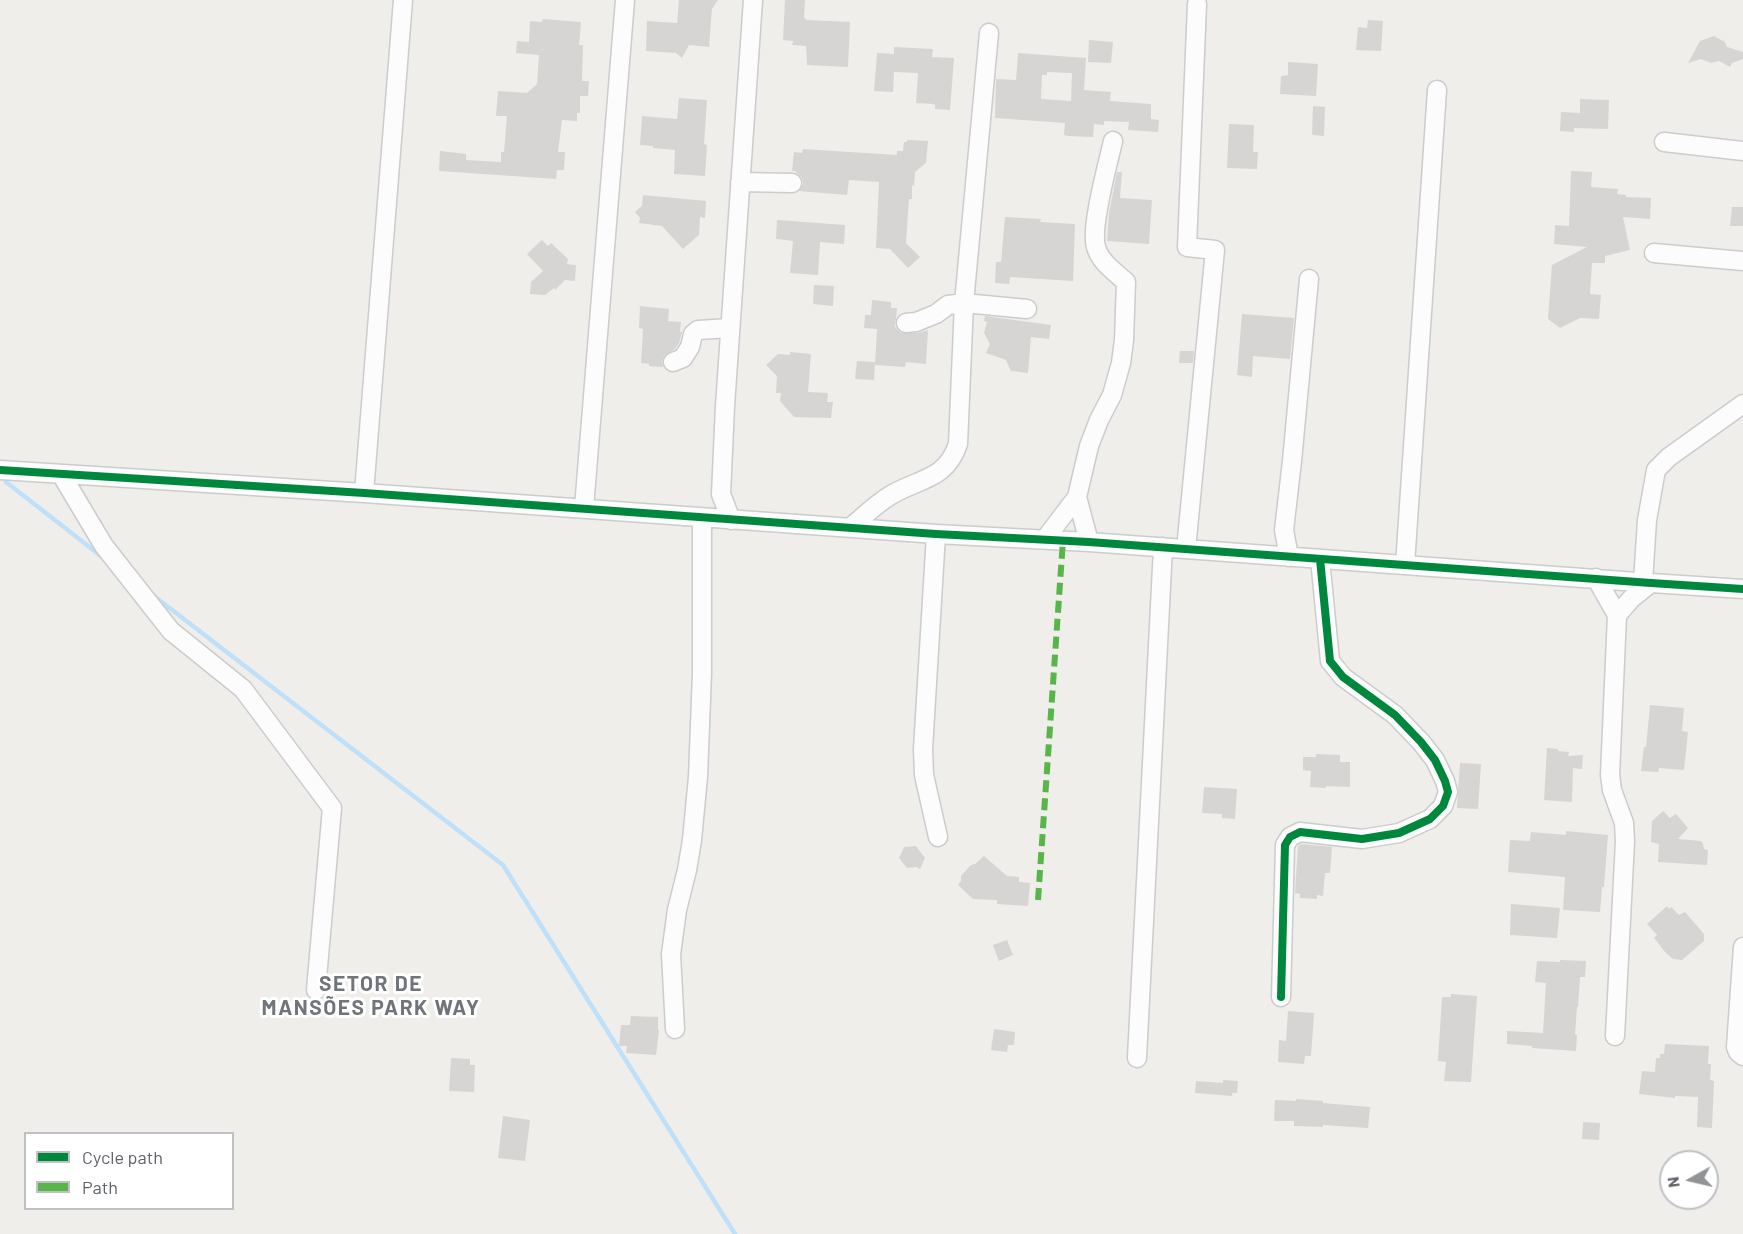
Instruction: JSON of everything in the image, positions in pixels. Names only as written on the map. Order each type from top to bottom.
[{"type":"street","points":[[364,493],[403,0]]},
{"type":"street","points":[[584,508],[625,0]]},
{"type":"street","points":[[731,520],[721,494],[753,0]]},
{"type":"street","points":[[1186,549],[1215,250],[1187,247],[1197,4]]},
{"type":"street","points":[[851,527],[872,507],[893,494],[936,475],[954,456],[959,437],[964,303],[989,33]]},
{"type":"street","points":[[1405,565],[1437,90]]},
{"type":"street","points":[[1045,539],[1077,497],[1089,446],[1112,396],[1121,363],[1125,331],[1126,282],[1106,264],[1096,247],[1095,225],[1113,141]]},
{"type":"street","points":[[1664,142],[1743,151]]},
{"type":"street","points":[[741,182],[792,183]]},
{"type":"street","points":[[1654,253],[1743,261]]},
{"type":"street","points":[[1289,557],[1284,530],[1309,279]]},
{"type":"street","points":[[906,323],[916,322],[936,314],[948,306],[964,303],[1027,309]]},
{"type":"street","points":[[673,362],[683,358],[690,347],[693,334],[698,330],[730,328]]},
{"type":"street","points":[[1617,615],[1647,583],[1647,519],[1656,470],[1669,457],[1743,404]]},
{"type":"street","points":[[0,470],[584,508],[936,534],[1089,542],[1743,589]]},
{"type":"street","points":[[61,474],[104,546],[171,631],[243,689],[332,808],[316,990]]},
{"type":"street","points":[[675,1029],[671,954],[677,910],[692,840],[698,777],[702,674],[700,518],[721,494]]},
{"type":"street","points":[[1077,497],[1089,542]]},
{"type":"street","points":[[1265,555],[1284,530]]},
{"type":"street","points":[[936,534],[923,749],[924,775],[938,837]]},
{"type":"street","points":[[1137,1058],[1163,548]]},
{"type":"street","points":[[1281,997],[1285,845],[1290,837],[1300,832],[1362,839],[1399,833],[1430,819],[1443,806],[1448,792],[1435,760],[1421,742],[1395,715],[1343,677],[1330,661],[1320,559]]},
{"type":"street","points":[[1596,578],[1617,615],[1610,775],[1612,790],[1624,823],[1625,841],[1615,1036]]},
{"type":"street","points":[[1743,947],[1736,1047],[1743,1056]]},
{"type":"building","points":[[679,0],[718,0],[712,9],[709,47],[689,45],[682,58],[676,53],[646,51],[647,21],[677,23]]},
{"type":"building","points":[[785,0],[805,0],[804,18],[806,20],[850,22],[848,67],[807,65],[806,46],[792,45],[793,41],[783,40]]},
{"type":"building","points":[[543,19],[581,22],[579,45],[583,45],[582,81],[589,81],[588,96],[580,96],[580,113],[577,113],[577,121],[562,120],[558,152],[565,152],[564,170],[557,170],[556,179],[439,171],[440,151],[466,154],[466,160],[501,162],[507,116],[496,116],[498,91],[527,93],[537,84],[539,55],[516,53],[517,41],[529,42],[530,21],[542,22]]},
{"type":"building","points":[[1368,20],[1383,21],[1381,51],[1356,50],[1358,27],[1367,28]]},
{"type":"building","points":[[1714,36],[1725,42],[1727,47],[1743,52],[1743,59],[1732,63],[1730,67],[1719,61],[1711,63],[1701,59],[1688,63],[1700,41]]},
{"type":"building","points":[[1089,40],[1113,42],[1111,63],[1088,62]]},
{"type":"building","points":[[894,47],[933,49],[932,57],[954,58],[950,110],[935,109],[933,104],[916,103],[918,73],[894,72],[893,92],[874,91],[877,53],[894,54]]},
{"type":"building","points":[[1018,53],[1086,58],[1084,90],[1111,92],[1110,101],[1151,104],[1151,119],[1159,120],[1158,132],[1128,130],[1129,122],[1104,121],[1104,125],[1094,124],[1093,137],[1068,136],[1064,135],[1065,123],[995,118],[996,79],[1016,80]],"holes":[[[1047,72],[1072,73],[1071,101],[1041,99],[1042,75],[1047,75]]]},
{"type":"building","points":[[1288,62],[1318,64],[1316,96],[1280,94],[1281,76],[1288,75]]},
{"type":"building","points":[[679,98],[707,100],[704,144],[707,145],[705,176],[674,174],[675,150],[640,145],[642,116],[677,119]]},
{"type":"building","points":[[1580,99],[1609,100],[1608,129],[1574,128],[1574,132],[1560,131],[1561,112],[1580,113]]},
{"type":"building","points":[[1313,106],[1325,107],[1324,136],[1312,135]]},
{"type":"building","points":[[1229,124],[1254,125],[1253,152],[1258,152],[1257,169],[1227,168]]},
{"type":"building","points":[[907,140],[928,141],[926,163],[915,172],[912,199],[909,199],[906,243],[920,257],[908,268],[890,249],[876,248],[879,182],[849,180],[847,195],[799,191],[803,184],[802,178],[792,171],[794,152],[802,153],[803,149],[897,155],[897,151],[903,151],[904,142]]},
{"type":"building","points":[[1571,171],[1592,172],[1591,187],[1618,189],[1617,194],[1626,195],[1626,197],[1651,198],[1650,219],[1623,217],[1630,250],[1605,256],[1605,263],[1592,263],[1590,294],[1601,295],[1599,319],[1580,318],[1560,328],[1548,319],[1552,265],[1587,247],[1554,244],[1555,225],[1569,226]]},
{"type":"building","points":[[1117,172],[1122,172],[1120,198],[1152,200],[1149,244],[1107,241],[1109,213]]},
{"type":"building","points":[[643,195],[706,201],[705,218],[700,217],[699,235],[683,249],[662,226],[639,223],[640,218],[635,212],[642,206]]},
{"type":"building","points":[[1732,207],[1743,207],[1743,226],[1730,226]]},
{"type":"building","points":[[1005,217],[1075,224],[1073,281],[1010,277],[1009,284],[995,283],[996,262],[1001,262]]},
{"type":"building","points":[[777,220],[845,225],[844,244],[820,242],[818,275],[790,273],[793,241],[776,239]]},
{"type":"building","points":[[542,240],[548,246],[551,243],[568,259],[567,264],[576,265],[575,281],[565,280],[555,290],[554,288],[545,295],[530,294],[531,282],[543,271],[527,254]]},
{"type":"building","points":[[814,285],[834,286],[833,306],[813,304]]},
{"type":"building","points":[[872,300],[891,302],[891,308],[897,308],[895,327],[901,333],[928,330],[926,364],[906,362],[905,367],[875,365],[877,329],[864,328],[865,315],[871,315]]},
{"type":"building","points":[[640,306],[669,309],[668,321],[681,322],[680,332],[682,332],[679,343],[675,349],[664,356],[663,367],[641,363],[643,329],[639,328]]},
{"type":"building","points":[[1242,314],[1294,318],[1290,359],[1253,356],[1252,377],[1237,375]]},
{"type":"building","points":[[985,316],[1051,325],[1049,339],[1031,337],[1028,373],[1011,371],[1006,360],[986,353],[990,344],[984,333],[987,322],[984,321]]},
{"type":"building","points":[[1180,351],[1194,351],[1193,363],[1179,363]]},
{"type":"building","points":[[790,352],[811,354],[808,392],[828,393],[827,402],[833,402],[831,418],[794,417],[780,401],[781,393],[776,393],[777,376],[766,365],[778,354],[790,355]]},
{"type":"building","points":[[857,361],[875,362],[874,380],[855,379]]},
{"type":"building","points":[[1650,705],[1684,708],[1682,731],[1688,732],[1684,770],[1659,768],[1658,772],[1641,771]]},
{"type":"building","points":[[1547,748],[1569,752],[1568,756],[1583,755],[1582,769],[1573,768],[1572,802],[1544,800]]},
{"type":"building","points":[[1316,754],[1340,755],[1340,762],[1350,762],[1350,787],[1310,787],[1311,771],[1303,770],[1303,757],[1316,757]]},
{"type":"building","points":[[1460,763],[1481,764],[1478,809],[1457,808]]},
{"type":"building","points":[[1204,787],[1237,789],[1235,819],[1222,818],[1222,814],[1202,813]]},
{"type":"building","points":[[1663,811],[1670,818],[1676,814],[1688,828],[1678,839],[1701,841],[1704,849],[1708,850],[1707,865],[1658,862],[1659,844],[1651,842],[1652,821]]},
{"type":"building","points":[[1566,831],[1608,835],[1600,912],[1563,910],[1565,877],[1508,872],[1510,840],[1530,841],[1531,832],[1566,835]]},
{"type":"building","points":[[1302,844],[1332,847],[1330,873],[1325,873],[1323,896],[1317,895],[1317,899],[1300,898],[1300,894],[1295,893],[1298,846]]},
{"type":"building","points":[[916,846],[925,858],[920,869],[907,868],[899,858],[904,847]]},
{"type":"building","points":[[984,856],[1007,876],[1019,877],[1019,882],[1030,883],[1028,906],[997,904],[997,900],[973,899],[958,885],[961,876]]},
{"type":"building","points":[[1511,904],[1560,908],[1557,938],[1510,935]]},
{"type":"building","points":[[1667,906],[1679,915],[1685,912],[1704,934],[1704,941],[1682,960],[1673,959],[1665,952],[1654,938],[1657,935],[1647,924]]},
{"type":"building","points":[[1007,940],[1013,955],[999,961],[993,945]]},
{"type":"building","points":[[1560,960],[1586,961],[1585,977],[1580,977],[1575,1035],[1577,1035],[1576,1051],[1507,1044],[1507,1031],[1543,1033],[1546,983],[1535,982],[1537,961],[1560,962]]},
{"type":"building","points":[[1451,994],[1477,996],[1471,1082],[1444,1081],[1446,1062],[1438,1061],[1442,997],[1451,997]]},
{"type":"building","points":[[1288,1011],[1314,1013],[1311,1056],[1305,1056],[1304,1064],[1278,1062],[1279,1040],[1286,1041]]},
{"type":"building","points":[[631,1016],[658,1017],[656,1055],[626,1053],[627,1046],[619,1046],[621,1025],[630,1025]]},
{"type":"building","points":[[994,1029],[1015,1032],[1014,1045],[1008,1045],[1007,1052],[991,1050]]},
{"type":"building","points":[[1665,1044],[1709,1046],[1710,1080],[1714,1081],[1712,1128],[1697,1127],[1698,1097],[1675,1096],[1675,1098],[1639,1094],[1642,1071],[1655,1072],[1656,1058],[1664,1054]]},
{"type":"building","points":[[451,1058],[470,1059],[470,1065],[475,1065],[474,1092],[449,1091]]},
{"type":"building","points":[[1223,1080],[1238,1081],[1237,1093],[1232,1093],[1232,1096],[1195,1093],[1196,1081],[1223,1083]]},
{"type":"building","points":[[1296,1099],[1370,1107],[1368,1128],[1294,1126],[1294,1121],[1274,1121],[1275,1100],[1296,1101]]},
{"type":"building","points":[[503,1116],[530,1120],[525,1161],[498,1158]]},
{"type":"building","points":[[1583,1122],[1600,1123],[1599,1140],[1582,1139]]},
{"type":"waterway","points":[[6,482],[101,556]]},
{"type":"waterway","points":[[154,596],[503,865],[735,1234]]},
{"type":"marked path","points":[[1038,900],[1063,540]]},
{"type":"cycle path","points":[[0,470],[364,493],[936,534],[1089,542],[1743,589]]},
{"type":"cycle path","points":[[1281,997],[1285,845],[1290,837],[1300,832],[1362,839],[1399,833],[1430,819],[1443,806],[1448,792],[1435,760],[1421,742],[1395,715],[1343,677],[1330,661],[1320,559]]},
{"type":"district","name":"SETOR DE MANSÕES PARK WAY","points":[[371,996]]}]
